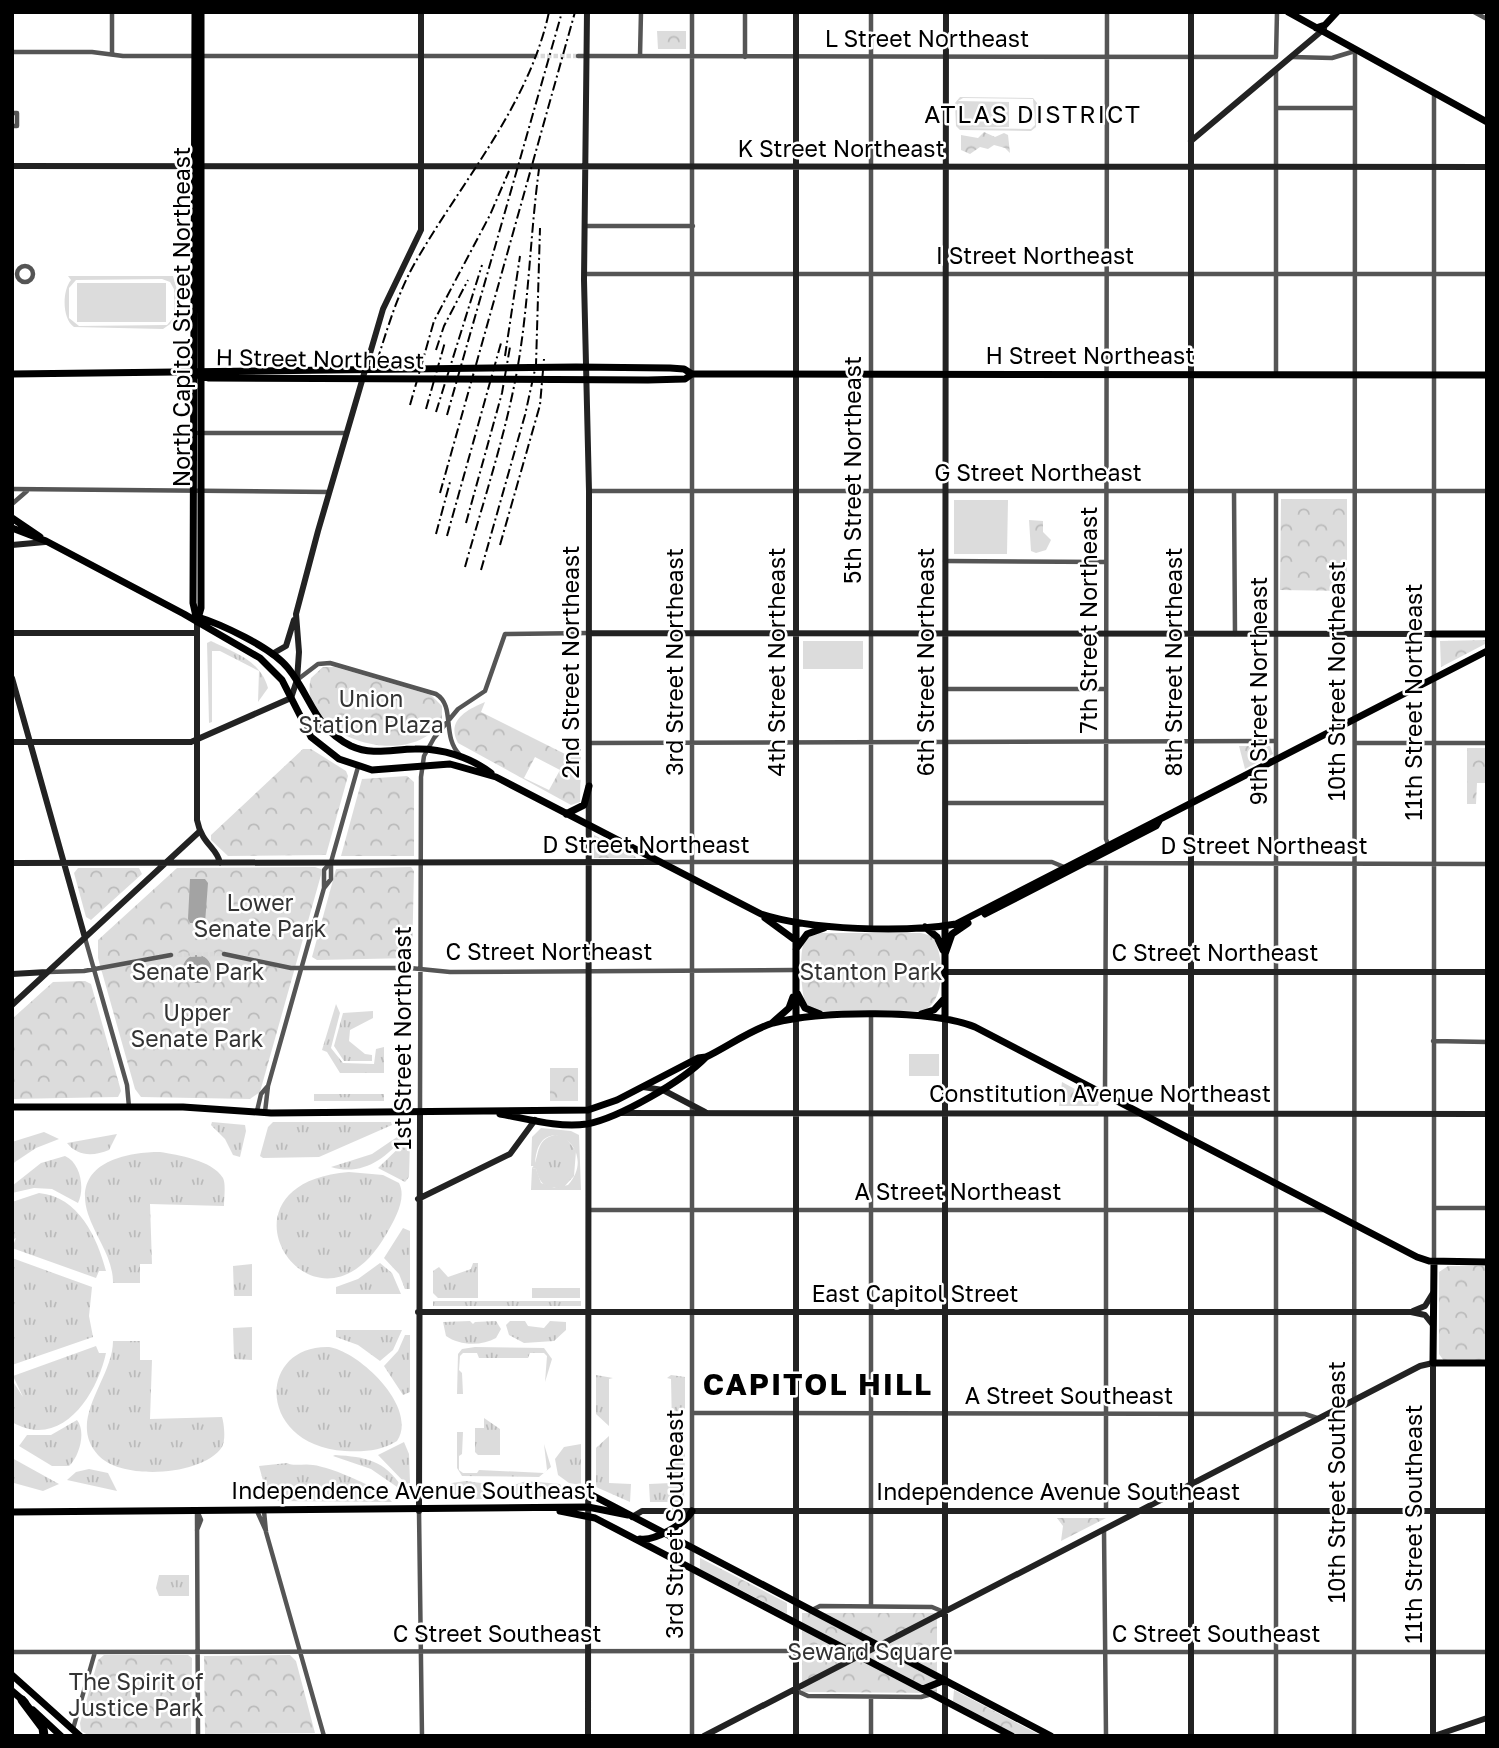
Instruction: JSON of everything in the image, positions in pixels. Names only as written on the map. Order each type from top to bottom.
[{"type":"highway","points":[[22,1700],[43,1728],[44,1736]]},
{"type":"main road","points":[[195,12],[198,55]]},
{"type":"main road","name":"North Capitol Street Northeast","points":[[197,618],[198,55],[201,12]]},
{"type":"main road","points":[[272,654],[286,646],[387,297],[419,236],[421,12]]},
{"type":"main road","name":"2nd Street Northeast","points":[[587,12],[582,56],[589,491],[588,1736]]},
{"type":"main road","name":"4th Street Northeast","points":[[796,12],[796,1736]]},
{"type":"main road","name":"6th Street Northeast","points":[[945,1736],[946,12]]},
{"type":"main road","name":"8th Street Northeast","points":[[1191,12],[1191,1736]]},
{"type":"main road","points":[[1288,12],[1487,122]]},
{"type":"main road","points":[[1191,141],[1292,57],[1338,12]]},
{"type":"main road","name":"K Street Northeast","points":[[12,166],[1487,167]]},
{"type":"main road","name":"H Street Northeast","points":[[199,374],[355,369],[629,368],[684,369],[692,374],[1487,375]]},
{"type":"main road","points":[[12,374],[199,374]]},
{"type":"main road","name":"H Street Northeast","points":[[199,374],[629,380],[685,379],[692,374]]},
{"type":"main road","points":[[12,518],[46,541],[184,614],[272,654],[297,680],[312,710],[326,727],[342,740],[363,750],[384,752],[426,749],[463,758],[761,914],[795,940]]},
{"type":"main road","points":[[12,528],[46,541]]},
{"type":"main road","points":[[12,545],[46,541]]},
{"type":"main road","points":[[292,698],[297,680],[299,638],[296,614]]},
{"type":"main road","points":[[197,618],[200,832],[220,863]]},
{"type":"main road","points":[[197,618],[265,662],[279,675],[307,731],[334,756],[358,767],[386,770],[457,764],[496,777]]},
{"type":"main road","points":[[12,633],[197,634]]},
{"type":"main road","points":[[589,633],[1487,634]]},
{"type":"main road","points":[[945,954],[951,936],[961,927],[1487,650]]},
{"type":"main road","points":[[12,678],[85,938]]},
{"type":"main road","points":[[292,698],[312,710]]},
{"type":"main road","points":[[12,742],[198,740],[292,698]]},
{"type":"main road","points":[[566,814],[584,805],[589,786]]},
{"type":"main road","points":[[12,1005],[200,832]]},
{"type":"main road","points":[[761,914],[796,924],[832,927],[945,926],[959,923],[1083,863],[1109,847]]},
{"type":"main road","name":"D Street Northeast","points":[[12,863],[660,862]]},
{"type":"main road","points":[[796,951],[807,933],[832,927]]},
{"type":"main road","points":[[924,927],[937,937],[945,954]]},
{"type":"main road","points":[[15,972],[47,972]]},
{"type":"main road","name":"C Street Northeast","points":[[944,972],[1487,972]]},
{"type":"main road","points":[[795,989],[806,1009],[831,1016]]},
{"type":"main road","points":[[772,1024],[790,1006],[795,989]]},
{"type":"main road","points":[[914,1016],[944,1004],[975,1027],[1417,1257],[1434,1262],[1487,1262]]},
{"type":"main road","points":[[12,1107],[420,1113],[588,1110],[692,1065],[772,1024],[796,1018],[914,1016],[945,1018],[975,1027]]},
{"type":"main road","points":[[489,1113],[561,1124],[588,1124],[663,1090],[692,1065]]},
{"type":"main road","name":"Constitution Avenue Northeast","points":[[643,1087],[663,1090],[692,1110]]},
{"type":"main road","name":"Constitution Avenue Northeast","points":[[611,1114],[692,1110],[714,1113],[1487,1114]]},
{"type":"main road","name":"1st Street Northeast","points":[[419,1511],[420,1113]]},
{"type":"main road","points":[[418,1199],[510,1154],[535,1120]]},
{"type":"main road","name":"11th Street Northeast","points":[[1434,1262],[1434,1311]]},
{"type":"main road","points":[[1411,1312],[1425,1306],[1433,1292]]},
{"type":"main road","name":"11th Street Southeast","points":[[1434,1311],[1434,1736]]},
{"type":"main road","name":"East Capitol Street","points":[[418,1312],[1411,1312]]},
{"type":"main road","points":[[1411,1312],[1425,1315],[1434,1326]]},
{"type":"main road","points":[[704,1736],[1420,1366],[1433,1363],[1487,1363]]},
{"type":"main road","points":[[588,1493],[1051,1736]]},
{"type":"main road","name":"Independence Avenue Southeast","points":[[12,1512],[552,1510],[630,1516],[642,1511],[1487,1511]]},
{"type":"main road","points":[[588,1511],[626,1534],[1012,1736]]},
{"type":"main road","points":[[626,1534],[647,1540],[688,1518],[692,1511]]},
{"type":"main road","points":[[796,1623],[811,1610]]},
{"type":"main road","points":[[12,1675],[80,1736]]},
{"type":"main road","points":[[922,1689],[945,1680]]},
{"type":"main road","points":[[12,1691],[61,1736]]},
{"type":"main road","points":[[1434,1736],[1487,1718]]},
{"type":"street","points":[[112,12],[112,54]]},
{"type":"street","points":[[640,12],[640,56]]},
{"type":"street","name":"3rd Street Northeast","points":[[692,12],[692,1311]]},
{"type":"street","points":[[745,12],[745,57]]},
{"type":"street","name":"5th Street Northeast","points":[[870,927],[871,12]]},
{"type":"street","name":"7th Street Northeast","points":[[1107,12],[1106,803],[1109,847]]},
{"type":"street","name":"L Street Northeast","points":[[582,56],[1276,57],[1277,12]]},
{"type":"street","points":[[1474,12],[1487,19]]},
{"type":"street","points":[[1292,57],[1332,58],[1355,51]]},
{"type":"street","name":"10th Street Northeast","points":[[1354,1312],[1355,51]]},
{"type":"street","points":[[12,52],[534,56]]},
{"type":"street","points":[[1276,71],[1276,375]]},
{"type":"street","name":"11th Street Northeast","points":[[1434,93],[1434,1262]]},
{"type":"street","points":[[1276,108],[1355,108]]},
{"type":"street","points":[[12,113],[17,113],[17,127],[12,126]]},
{"type":"street","points":[[584,226],[692,226]]},
{"type":"street","name":"I Street Northeast","points":[[584,274],[1487,274]]},
{"type":"street","points":[[197,433],[347,433]]},
{"type":"street","points":[[12,489],[329,492]]},
{"type":"street","points":[[12,503],[28,490]]},
{"type":"street","name":"G Street Northeast","points":[[589,491],[1487,491]]},
{"type":"street","points":[[1234,491],[1234,634]]},
{"type":"street","name":"9th Street Northeast","points":[[1276,491],[1276,1736]]},
{"type":"street","points":[[945,561],[1106,562]]},
{"type":"street","name":"1st Street Northeast","points":[[420,1113],[421,765],[426,749],[447,720],[486,689],[505,634],[589,633]]},
{"type":"street","points":[[297,680],[318,664],[334,664],[436,694],[442,697],[447,710],[449,740],[463,758]]},
{"type":"street","points":[[945,689],[1106,689]]},
{"type":"street","points":[[307,731],[326,727]]},
{"type":"street","points":[[589,743],[1276,741]]},
{"type":"street","points":[[1354,743],[1487,743]]},
{"type":"street","points":[[261,1112],[324,888],[322,878],[331,862],[358,767]]},
{"type":"street","points":[[944,803],[1106,803]]},
{"type":"street","name":"D Street Northeast","points":[[660,862],[1052,862],[1067,869]]},
{"type":"street","name":"D Street Northeast","points":[[1083,863],[1487,864]]},
{"type":"street","points":[[1105,1094],[1106,863]]},
{"type":"street","points":[[85,938],[127,1085],[129,1107]]},
{"type":"street","name":"C Street Northeast","points":[[225,954],[302,968],[421,969],[450,972],[795,971]]},
{"type":"street","points":[[47,972],[94,970],[171,955]]},
{"type":"street","points":[[871,1016],[871,1606]]},
{"type":"street","points":[[1433,1041],[1487,1042]]},
{"type":"street","points":[[1106,1113],[1106,1511]]},
{"type":"street","points":[[1434,1208],[1487,1208]]},
{"type":"street","name":"A Street Northeast","points":[[589,1210],[1327,1210]]},
{"type":"street","name":"3rd Street Southeast","points":[[692,1311],[692,1736]]},
{"type":"street","name":"10th Street Southeast","points":[[1354,1312],[1354,1736]]},
{"type":"street","name":"A Street Southeast","points":[[692,1413],[1305,1414],[1318,1419]]},
{"type":"street","points":[[260,1511],[324,1736]]},
{"type":"street","points":[[419,1511],[422,1736]]},
{"type":"street","points":[[197,1512],[198,1736]]},
{"type":"street","points":[[1104,1530],[1106,1736]]},
{"type":"street","points":[[811,1610],[820,1606],[932,1607],[945,1613]]},
{"type":"street","name":"C Street Southeast","points":[[12,1652],[796,1651]]},
{"type":"street","name":"C Street Southeast","points":[[945,1652],[1487,1652]]},
{"type":"street","points":[[73,1730],[95,1653]]},
{"type":"street","points":[[796,1690],[805,1696],[921,1697],[932,1694]]},
{"type":"street","points":[[871,1697],[871,1736]]},
{"type":"green space","points":[[657,31],[686,31],[686,49],[658,49]]},
{"type":"green space","points":[[960,97],[1033,98],[1037,103],[1036,127],[1031,131],[960,130],[956,126],[955,103]],"holes":[[[963,98],[1033,99],[1035,125],[1031,129],[960,128],[1009,127],[1009,102],[958,101]]]},
{"type":"green space","points":[[984,132],[995,137],[1004,133],[1008,135],[1010,153],[1005,148],[994,145],[988,149],[980,147],[970,154],[961,150],[961,135],[978,138]]},
{"type":"green space","points":[[68,276],[173,276],[177,290],[176,320],[163,329],[74,327],[65,312],[66,291],[71,280]],"holes":[[[162,279],[170,282],[174,289],[174,317],[167,325],[79,326],[69,318],[69,288],[76,280]]]},
{"type":"green space","points":[[77,283],[166,283],[166,322],[77,322]]},
{"type":"green space","points":[[1281,499],[1347,499],[1347,591],[1280,590]]},
{"type":"green space","points":[[954,500],[1008,500],[1007,554],[954,554]]},
{"type":"green space","points":[[1029,520],[1043,521],[1043,532],[1051,540],[1046,550],[1036,553],[1031,551]]},
{"type":"green space","points":[[1487,640],[1487,643],[1441,667],[1440,641]]},
{"type":"green space","points":[[211,641],[253,664],[259,671],[220,651],[212,651],[212,722],[209,723],[207,643]]},
{"type":"green space","points":[[803,641],[863,641],[863,669],[803,669]]},
{"type":"green space","name":"Union Station Plaza","points":[[323,667],[335,667],[431,695],[442,706],[442,721],[426,737],[405,745],[381,745],[358,740],[336,730],[320,716],[311,698],[311,678]]},
{"type":"green space","points":[[259,671],[264,678],[268,688],[258,702]]},
{"type":"green space","points":[[485,702],[481,712],[569,756],[569,749],[581,749],[580,802],[571,805],[458,743],[454,728],[456,722]],"holes":[[[535,757],[560,770],[549,790],[524,778]]]},
{"type":"green space","points":[[1239,746],[1270,746],[1273,754],[1245,769]]},
{"type":"green space","points":[[1467,748],[1487,748],[1486,783],[1477,783],[1476,804],[1467,804]]},
{"type":"green space","points":[[303,749],[311,749],[346,771],[348,776],[326,855],[228,856],[211,840],[211,835]]},
{"type":"green space","points":[[407,776],[414,782],[414,856],[341,856],[362,779]]},
{"type":"green space","points":[[594,835],[635,856],[636,858],[594,858]]},
{"type":"green space","points":[[411,867],[414,871],[412,958],[317,960],[312,957],[336,869]]},
{"type":"green space","points":[[78,868],[139,868],[142,874],[91,920],[86,917],[74,873]]},
{"type":"green space","name":"Senate Park","points":[[177,868],[321,869],[321,875],[260,1092],[250,1099],[141,1097],[135,1089],[98,958],[98,940]]},
{"type":"green space","name":"Stanton Park","points":[[921,933],[932,936],[941,965],[936,998],[931,1006],[923,1011],[818,1011],[806,1005],[801,974],[802,948],[811,935]]},
{"type":"green space","points":[[85,981],[91,984],[121,1091],[118,1097],[12,1099],[12,1019],[53,982]]},
{"type":"green space","points":[[336,1004],[340,1013],[331,1048],[343,1063],[374,1064],[376,1049],[384,1047],[384,1073],[340,1073],[327,1052],[322,1050]]},
{"type":"green space","points":[[373,1011],[373,1018],[350,1030],[349,1041],[365,1054],[372,1055],[372,1061],[344,1061],[334,1046],[343,1013]]},
{"type":"green space","points":[[909,1054],[939,1054],[939,1076],[909,1076]]},
{"type":"green space","points":[[550,1068],[578,1068],[578,1101],[550,1101]]},
{"type":"green space","points":[[1062,1082],[1099,1102],[1098,1106],[1059,1106]]},
{"type":"green space","points":[[314,1094],[384,1094],[384,1101],[314,1101]]},
{"type":"green space","points":[[212,1122],[245,1125],[240,1157],[233,1155],[225,1139],[211,1125]]},
{"type":"green space","points":[[273,1122],[391,1122],[392,1125],[319,1157],[263,1158],[260,1156],[268,1127]]},
{"type":"green space","points":[[541,1128],[571,1131],[579,1135],[581,1190],[531,1190],[532,1168],[536,1169],[541,1183],[555,1188],[568,1185],[576,1171],[577,1158],[573,1146],[565,1139],[555,1136],[545,1138],[538,1148],[535,1166],[531,1166],[532,1137]]},
{"type":"green space","points":[[44,1132],[59,1139],[36,1148],[12,1164],[12,1142]]},
{"type":"green space","points":[[117,1134],[109,1150],[98,1153],[81,1153],[67,1143]]},
{"type":"green space","points":[[400,1135],[403,1137],[396,1145],[372,1164],[352,1169],[331,1167],[372,1154]]},
{"type":"green space","points":[[548,1137],[565,1137],[576,1151],[574,1176],[563,1188],[545,1185],[536,1169],[532,1168],[541,1145]]},
{"type":"green space","points":[[407,1140],[410,1141],[409,1177],[405,1182],[378,1168]]},
{"type":"green space","points":[[160,1152],[194,1159],[218,1172],[224,1181],[224,1206],[150,1204],[152,1264],[140,1264],[140,1283],[113,1283],[107,1256],[88,1214],[85,1197],[87,1183],[94,1172],[117,1158]]},
{"type":"green space","points":[[65,1156],[75,1164],[80,1177],[78,1203],[52,1189],[34,1188],[12,1193],[12,1186],[41,1163]]},
{"type":"green space","points":[[349,1172],[383,1175],[399,1183],[402,1195],[396,1215],[387,1233],[359,1267],[330,1278],[304,1272],[286,1254],[277,1230],[282,1204],[305,1183]]},
{"type":"green space","points":[[39,1193],[53,1196],[75,1210],[91,1232],[106,1271],[99,1271],[96,1278],[12,1248],[16,1238],[12,1240],[12,1202]]},
{"type":"green space","points":[[403,1228],[410,1231],[410,1289],[405,1289],[399,1274],[384,1258]]},
{"type":"green space","points":[[12,1258],[92,1287],[89,1316],[93,1337],[12,1365]]},
{"type":"green space","points":[[380,1263],[392,1273],[401,1294],[336,1294],[336,1287],[358,1279]]},
{"type":"green space","points":[[473,1263],[478,1263],[478,1298],[438,1298],[433,1293],[433,1271],[439,1267],[448,1277],[471,1269]]},
{"type":"green space","points":[[252,1264],[252,1296],[234,1296],[233,1266]]},
{"type":"green space","points":[[1448,1266],[1487,1266],[1487,1361],[1444,1361],[1439,1354],[1439,1272]]},
{"type":"green space","points":[[532,1288],[580,1288],[580,1298],[532,1298]]},
{"type":"green space","points":[[433,1301],[581,1301],[581,1306],[433,1306]]},
{"type":"green space","points":[[470,1321],[473,1324],[496,1321],[501,1329],[496,1338],[478,1344],[458,1342],[446,1336],[443,1322]]},
{"type":"green space","points":[[510,1321],[525,1321],[528,1326],[544,1328],[550,1321],[566,1322],[566,1330],[554,1341],[524,1343],[509,1335],[506,1325]]},
{"type":"green space","points":[[252,1327],[252,1360],[234,1359],[233,1328]]},
{"type":"green space","points":[[336,1330],[402,1330],[393,1350],[380,1361],[358,1345],[336,1337]]},
{"type":"green space","points":[[405,1335],[410,1335],[410,1392],[403,1395],[384,1366],[398,1351]]},
{"type":"green space","points":[[113,1341],[140,1341],[140,1360],[152,1360],[150,1419],[222,1417],[223,1444],[212,1457],[180,1469],[142,1472],[124,1469],[98,1455],[89,1442],[87,1428]]},
{"type":"green space","points":[[96,1346],[99,1353],[106,1353],[101,1369],[85,1401],[74,1414],[61,1424],[46,1429],[30,1429],[12,1422],[12,1380],[23,1397],[13,1376]]},
{"type":"green space","points":[[329,1347],[356,1359],[383,1384],[400,1413],[402,1428],[397,1441],[379,1449],[359,1451],[316,1445],[295,1432],[282,1415],[277,1396],[279,1377],[289,1362],[305,1351]]},
{"type":"green space","points":[[544,1348],[552,1359],[545,1382],[547,1356],[544,1353],[530,1353],[528,1358],[479,1358],[477,1353],[463,1353],[460,1356],[459,1370],[462,1373],[463,1394],[457,1394],[458,1354],[462,1349]]},
{"type":"green space","points":[[596,1375],[613,1378],[609,1379],[609,1426],[596,1414]]},
{"type":"green space","points":[[671,1375],[685,1377],[685,1415],[677,1418],[672,1426],[671,1379],[667,1378]]},
{"type":"green space","points":[[484,1418],[500,1429],[500,1455],[478,1455],[475,1452],[475,1428],[484,1428]]},
{"type":"green space","points":[[77,1420],[81,1430],[80,1443],[69,1466],[52,1466],[19,1446],[27,1435],[51,1435]]},
{"type":"green space","points":[[457,1432],[463,1432],[459,1470],[463,1473],[477,1473],[479,1470],[544,1473],[539,1477],[462,1476],[457,1468]]},
{"type":"green space","points":[[609,1436],[609,1483],[631,1484],[630,1502],[596,1487],[596,1448]]},
{"type":"green space","points":[[671,1437],[685,1447],[684,1502],[650,1502],[649,1484],[671,1483]]},
{"type":"green space","points":[[404,1442],[409,1454],[410,1483],[406,1484],[378,1455]]},
{"type":"green space","points":[[544,1444],[551,1467],[545,1472],[547,1470]]},
{"type":"green space","points":[[581,1444],[581,1485],[569,1483],[558,1475],[555,1459],[564,1447]]},
{"type":"green space","points":[[333,1456],[373,1462],[388,1471],[402,1487],[400,1489],[371,1469]]},
{"type":"green space","points":[[12,1458],[59,1484],[43,1491],[14,1483]]},
{"type":"green space","points":[[287,1463],[313,1465],[344,1474],[368,1485],[392,1502],[273,1501],[267,1495],[259,1466]]},
{"type":"green space","points":[[89,1469],[108,1473],[117,1491],[67,1480],[76,1472]]},
{"type":"green space","points":[[466,1481],[496,1485],[494,1499],[475,1499],[472,1496],[469,1499],[453,1499],[444,1490],[452,1483]]},
{"type":"green space","points":[[526,1481],[560,1484],[566,1496],[560,1499],[532,1496],[512,1499],[511,1486]]},
{"type":"green space","points":[[1057,1518],[1106,1518],[1061,1541],[1063,1526]]},
{"type":"green space","points":[[700,1558],[787,1603],[787,1614],[700,1569]]},
{"type":"green space","points":[[159,1575],[189,1575],[189,1596],[159,1596],[156,1588]]},
{"type":"green space","name":"Seward Square","points":[[802,1613],[937,1613],[937,1693],[802,1692]]},
{"type":"green space","name":"The Spirit of Justice Park","points":[[104,1655],[188,1655],[192,1658],[191,1734],[88,1735],[81,1731],[80,1723],[98,1660]]},
{"type":"green space","name":"The Spirit of Justice Park","points":[[290,1655],[296,1661],[315,1733],[205,1734],[204,1656]]},
{"type":"green space","points":[[954,1690],[1042,1736],[1019,1736],[953,1701]]},
{"type":"shaded area","points":[[190,879],[205,879],[208,883],[205,923],[190,923],[188,919]]},
{"type":"shaded area","points":[[197,955],[207,959],[211,969],[207,979],[197,983],[187,979],[183,969],[187,959]]},
{"type":"tunnel","points":[[534,56],[578,56]]},
{"type":"tunnel","points":[[171,955],[224,954]]},
{"type":"railway","points":[[377,361],[404,285],[434,231],[510,111],[526,79],[549,12]]},
{"type":"railway","points":[[447,415],[562,12]]},
{"type":"railway","points":[[440,493],[575,12]]},
{"type":"railway","points":[[465,567],[500,445],[517,371],[539,169]]},
{"type":"railway","points":[[410,405],[434,321],[490,215],[509,171]]},
{"type":"railway","points":[[481,570],[525,415],[536,365],[540,228]]},
{"type":"railway","points":[[505,356],[520,256]]},
{"type":"railway","points":[[436,412],[482,265]]},
{"type":"railway","points":[[436,350],[444,326],[468,280]]},
{"type":"railway","points":[[426,409],[445,342]]},
{"type":"railway","points":[[447,536],[501,343]]},
{"type":"railway","points":[[466,523],[502,393],[510,347]]},
{"type":"railway","points":[[500,545],[540,405],[544,359]]},
{"type":"railway","points":[[436,534],[450,482]]},
{"type":"district","name":"ATLAS DISTRICT","points":[[1033,115]]},
{"type":"district","name":"CAPITOL HILL","points":[[818,1385]]},
{"type":"park label","name":"Lower Senate Park","points":[[260,916]]},
{"type":"park label","name":"Upper Senate Park","points":[[197,1026]]}]
